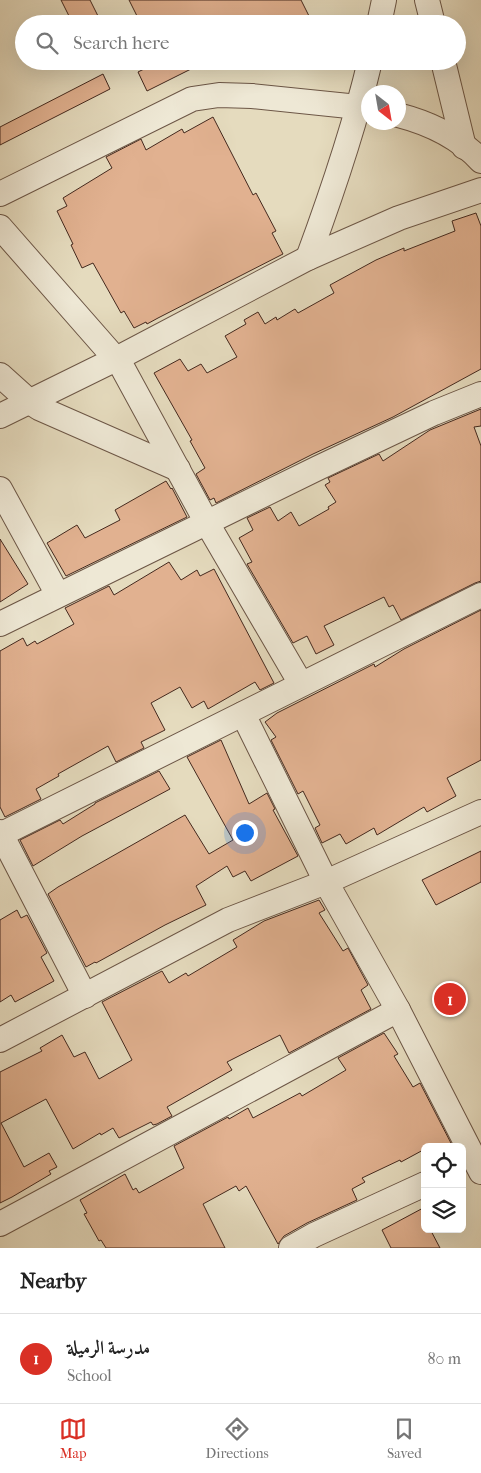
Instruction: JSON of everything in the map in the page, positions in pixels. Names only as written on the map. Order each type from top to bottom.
[{"type":"street","points":[[427,0],[431,15]]},
{"type":"street","points":[[367,85],[369,70]]},
{"type":"street","points":[[446,70],[472,154]]},
{"type":"street","points":[[0,194],[192,99],[220,95],[361,107]]},
{"type":"street","points":[[308,258],[361,115]]},
{"type":"street","points":[[406,118],[447,134],[472,154]]},
{"type":"street","points":[[0,416],[116,359],[308,258],[399,218],[481,190]]},
{"type":"street","points":[[0,227],[128,375],[207,523],[301,684]]},
{"type":"street","points":[[0,375],[39,408],[178,469]]},
{"type":"street","points":[[0,624],[434,413],[481,394]]},
{"type":"street","points":[[0,489],[58,595]]},
{"type":"street","points":[[85,996],[0,833],[481,595]]},
{"type":"street","points":[[242,714],[326,882],[398,1010],[474,1157]]},
{"type":"street","points":[[0,1040],[228,920],[326,882],[481,812]]},
{"type":"street","points":[[0,1224],[398,1010]]},
{"type":"street","points":[[291,1248],[314,1235],[421,1186]]},
{"type":"building","points":[[61,0],[90,0],[98,15],[68,15]]},
{"type":"building","points":[[129,0],[301,0],[308,15],[136,15]]},
{"type":"building","points":[[142,70],[189,70],[147,91],[138,72]]},
{"type":"building","points":[[103,74],[110,89],[0,145],[0,127]]},
{"type":"building","points":[[213,117],[253,195],[256,193],[276,231],[272,233],[283,254],[147,324],[146,322],[134,328],[124,311],[121,313],[93,263],[82,268],[57,211],[67,206],[63,198],[112,168],[106,157],[141,139],[146,150],[182,129],[184,133]]},
{"type":"building","points":[[476,213],[481,226],[481,369],[393,417],[313,454],[216,503],[214,498],[210,500],[196,474],[205,468],[190,441],[192,440],[154,373],[180,359],[188,371],[201,364],[207,373],[237,357],[225,336],[246,324],[244,320],[258,312],[265,324],[276,317],[277,320],[295,309],[298,313],[334,293],[330,285],[376,260],[404,248],[404,251],[455,231],[452,221]]},
{"type":"building","points":[[481,409],[481,426],[474,427],[481,446],[481,581],[401,620],[393,605],[389,607],[384,597],[324,626],[334,645],[316,654],[307,636],[293,643],[247,564],[252,562],[239,538],[253,530],[247,518],[270,507],[278,521],[291,512],[299,526],[329,509],[328,507],[336,502],[325,485],[330,482],[328,478],[379,454],[383,461],[430,430]]},
{"type":"building","points":[[166,481],[172,488],[187,517],[66,576],[47,543],[77,525],[85,538],[120,520],[115,510]]},
{"type":"building","points":[[0,539],[28,584],[0,602]]},
{"type":"building","points":[[169,562],[181,580],[197,570],[200,576],[214,569],[274,683],[260,690],[255,682],[208,709],[204,701],[192,708],[180,687],[151,703],[165,730],[141,742],[144,748],[116,762],[108,746],[58,774],[59,776],[36,789],[41,799],[5,817],[0,807],[0,651],[23,638],[27,646],[35,641],[37,644],[74,624],[65,608],[109,586],[114,595]]},
{"type":"building","points":[[481,610],[481,760],[447,778],[456,796],[427,812],[424,807],[377,835],[374,828],[346,844],[340,834],[322,843],[315,828],[320,825],[303,791],[298,794],[271,740],[276,737],[265,722],[277,713],[374,664],[375,667],[404,649]]},
{"type":"building","points":[[221,740],[249,804],[267,793],[275,809],[273,810],[298,856],[251,881],[245,871],[233,877],[227,866],[196,886],[206,905],[86,967],[48,894],[185,815],[209,854],[233,840],[187,757]]},
{"type":"building","points":[[159,771],[170,789],[82,836],[33,866],[20,840],[60,820],[63,824],[95,803]]},
{"type":"building","points":[[481,851],[481,882],[436,905],[422,880]]},
{"type":"building","points":[[319,900],[325,910],[319,913],[343,951],[348,948],[368,985],[361,990],[371,1009],[289,1053],[280,1035],[227,1062],[232,1070],[167,1107],[172,1116],[157,1124],[153,1125],[151,1122],[119,1138],[113,1128],[101,1135],[100,1133],[73,1149],[46,1099],[1,1123],[24,1167],[49,1153],[57,1167],[49,1171],[51,1174],[0,1203],[0,1072],[42,1051],[40,1048],[62,1035],[74,1057],[85,1052],[99,1079],[132,1060],[102,1002],[162,971],[169,983],[186,973],[188,976],[237,947],[233,940],[264,921]]},
{"type":"building","points":[[17,910],[21,918],[27,915],[47,953],[41,957],[54,981],[15,1002],[11,995],[0,1002],[0,920]]},
{"type":"building","points":[[384,1033],[398,1054],[394,1056],[413,1087],[420,1083],[451,1143],[421,1143],[421,1151],[401,1162],[400,1160],[362,1178],[365,1182],[352,1189],[357,1200],[307,1223],[284,1236],[278,1244],[246,1186],[239,1191],[236,1186],[203,1204],[225,1248],[106,1248],[101,1240],[99,1241],[84,1214],[87,1213],[80,1200],[125,1174],[133,1190],[136,1188],[139,1193],[184,1168],[174,1146],[248,1108],[253,1118],[300,1093],[302,1096],[346,1070],[338,1058]]},
{"type":"building","points":[[421,1209],[421,1233],[432,1233],[440,1248],[391,1248],[382,1230]]},
{"type":"place","name":"مدرسة الرميلة","points":[[450,999]]}]
